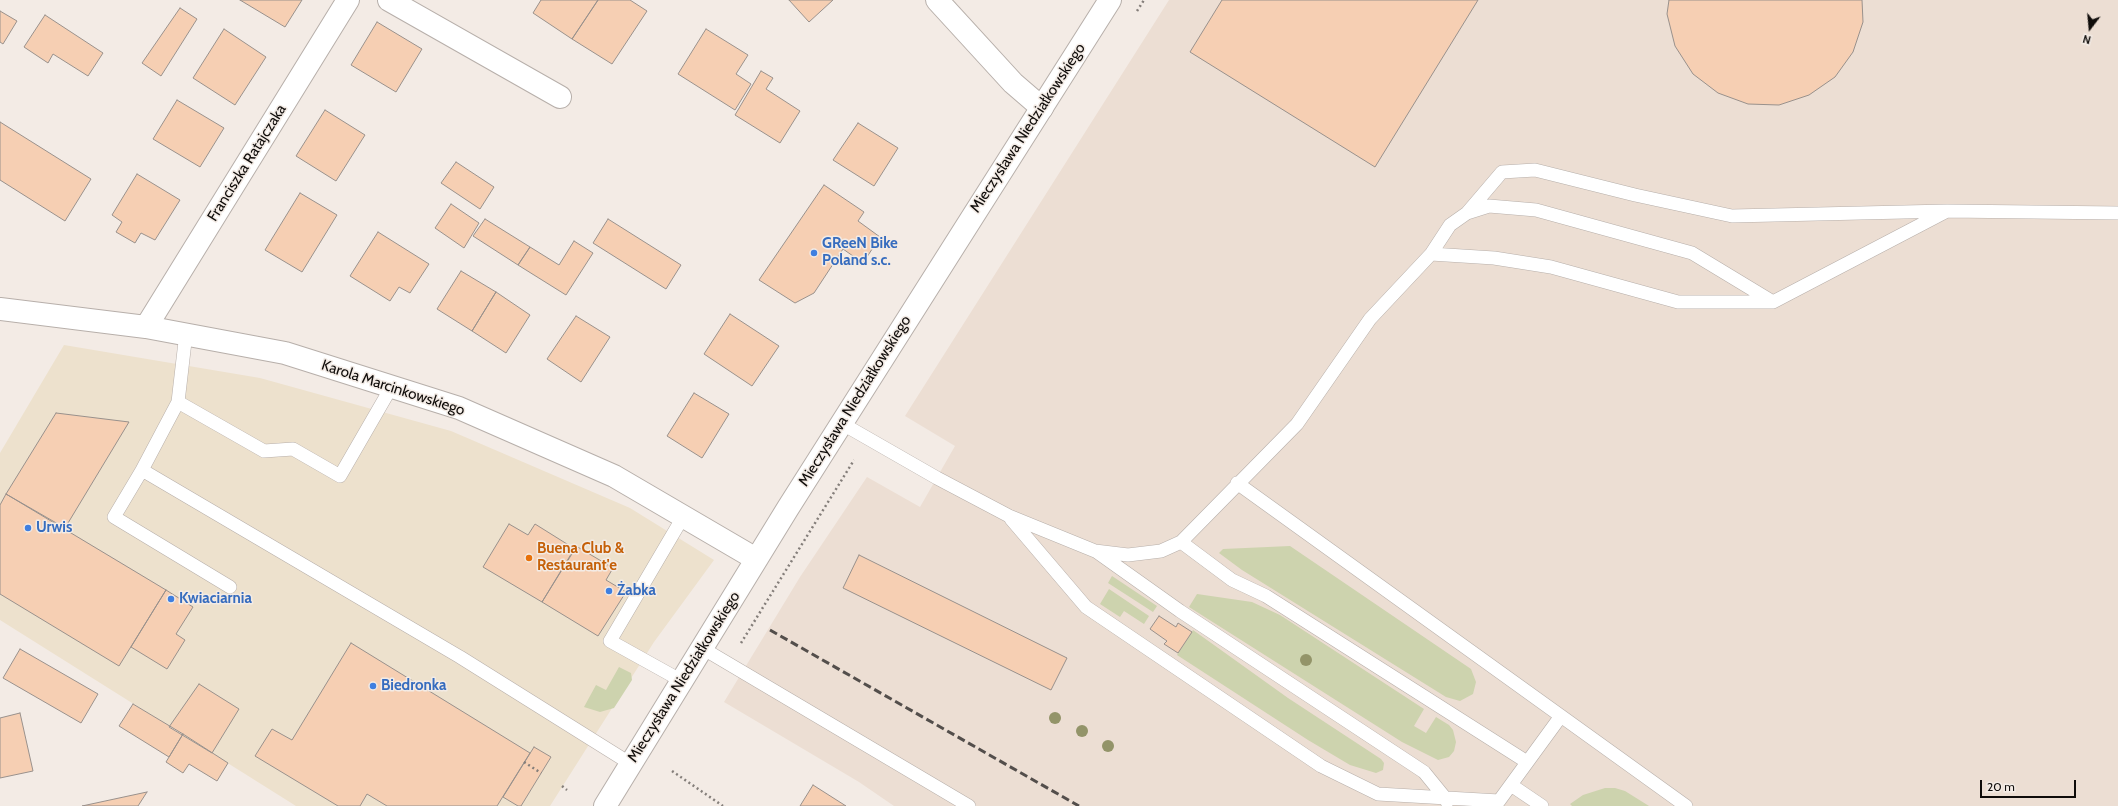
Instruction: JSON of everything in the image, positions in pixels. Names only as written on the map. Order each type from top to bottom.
[{"type":"street","name":"Franciszka Ratajczaka","points":[[146,327],[348,0]]},
{"type":"street","points":[[389,0],[560,97]]},
{"type":"street","points":[[937,0],[1013,83],[1042,108]]},
{"type":"street","name":"Mieczysława Niedziałkowskiego","points":[[605,806],[841,423],[1110,0]]},
{"type":"street","name":"Karola Marcinkowskiego","points":[[0,309],[146,327],[285,353],[459,408],[614,476],[756,559]]},
{"type":"lane","points":[[1095,551],[1128,555],[1161,551],[1180,542],[1297,424],[1370,319],[1431,254],[1450,225],[1467,213],[1502,172],[1535,170],[1635,195],[1732,216],[1948,211],[2118,213]]},
{"type":"lane","points":[[1467,213],[1489,206],[1536,210],[1692,253],[1773,302]]},
{"type":"lane","points":[[1431,254],[1494,258],[1551,267],[1678,302],[1773,302],[1948,211]]},
{"type":"lane","points":[[186,334],[178,402],[142,470],[114,517],[230,587]]},
{"type":"lane","points":[[178,402],[264,451],[293,449],[340,476],[392,386]]},
{"type":"lane","points":[[841,423],[937,478],[1009,516],[1095,551],[1180,611],[1424,772],[1447,802]]},
{"type":"lane","points":[[142,470],[460,657],[631,764]]},
{"type":"lane","points":[[1237,483],[1686,806]]},
{"type":"lane","points":[[1009,516],[1086,607],[1321,766],[1378,794],[1447,802],[1499,801],[1561,716]]},
{"type":"lane","points":[[682,681],[610,641],[683,517]]},
{"type":"lane","points":[[1180,542],[1232,580],[1266,596],[1527,762]]},
{"type":"lane","points":[[702,648],[969,806]]},
{"type":"lane","points":[[1511,785],[1542,806]]},
{"type":"path","points":[[524,762],[541,773]]},
{"type":"path","points":[[672,771],[723,806]]},
{"type":"path","points":[[562,786],[567,790]]},
{"type":"shaded area","points":[[1169,0],[2118,0],[2118,806],[894,806],[859,782],[724,702],[800,577],[867,477],[920,507],[955,446],[905,416]]},
{"type":"shaded area","points":[[64,345],[260,378],[451,431],[630,508],[714,560],[654,642],[550,806],[296,806],[0,620],[0,453]]},
{"type":"green space","points":[[1290,546],[1471,669],[1476,682],[1473,694],[1460,701],[1446,697],[1242,570],[1219,553],[1223,549]]},
{"type":"green space","points":[[1112,576],[1157,606],[1153,612],[1108,583]]},
{"type":"green space","points":[[1109,589],[1149,616],[1144,624],[1124,611],[1120,617],[1100,604]]},
{"type":"green space","points":[[1197,594],[1252,602],[1280,615],[1424,709],[1414,726],[1426,733],[1436,717],[1449,725],[1453,730],[1456,742],[1454,751],[1449,757],[1438,760],[1402,742],[1189,607]]},
{"type":"green space","points":[[1193,630],[1288,698],[1381,759],[1384,763],[1383,770],[1376,773],[1350,765],[1308,740],[1177,655]]},
{"type":"green space","points":[[619,667],[631,673],[632,680],[614,708],[600,712],[584,707],[596,685],[606,690]]},
{"type":"green space","points":[[1605,788],[1615,788],[1625,791],[1649,806],[1572,806],[1570,804],[1583,795]]},
{"type":"building","points":[[240,0],[302,0],[285,27]]},
{"type":"building","points":[[541,0],[598,0],[572,39],[533,13]]},
{"type":"building","points":[[598,0],[630,0],[647,11],[612,64],[572,39]]},
{"type":"building","points":[[789,0],[833,0],[809,22]]},
{"type":"building","points":[[1222,0],[1478,0],[1375,167],[1190,52]]},
{"type":"building","points":[[1669,0],[1862,0],[1863,22],[1853,52],[1835,77],[1809,95],[1779,105],[1748,104],[1718,93],[1693,74],[1675,46],[1667,14]]},
{"type":"building","points":[[180,8],[197,19],[161,76],[142,63]]},
{"type":"building","points":[[0,11],[17,21],[3,44],[0,42]]},
{"type":"building","points":[[45,15],[103,53],[88,76],[53,54],[48,63],[24,47]]},
{"type":"building","points":[[377,22],[422,49],[396,92],[351,65]]},
{"type":"building","points":[[224,29],[266,57],[235,105],[193,78]]},
{"type":"building","points":[[706,29],[748,55],[736,74],[751,84],[735,110],[678,74]]},
{"type":"building","points":[[761,71],[773,78],[766,89],[800,111],[780,143],[735,115]]},
{"type":"building","points":[[177,100],[224,128],[200,167],[153,139]]},
{"type":"building","points":[[325,110],[365,135],[336,181],[296,156]]},
{"type":"building","points":[[0,122],[91,179],[65,221],[0,180]]},
{"type":"building","points":[[858,123],[898,148],[874,186],[833,160]]},
{"type":"building","points":[[456,162],[494,187],[480,209],[441,183]]},
{"type":"building","points":[[137,174],[180,200],[155,240],[141,233],[135,243],[116,232],[122,222],[112,215]]},
{"type":"building","points":[[824,185],[864,212],[858,221],[880,237],[863,263],[843,249],[814,293],[795,303],[759,280]]},
{"type":"building","points":[[300,193],[337,215],[302,272],[265,250]]},
{"type":"building","points":[[451,204],[479,223],[464,248],[435,228]]},
{"type":"building","points":[[485,219],[530,247],[518,265],[473,236]]},
{"type":"building","points":[[608,219],[681,265],[666,289],[593,243]]},
{"type":"building","points":[[378,232],[429,264],[410,293],[399,287],[390,301],[350,276]]},
{"type":"building","points":[[574,241],[593,253],[566,295],[518,265],[530,247],[559,265]]},
{"type":"building","points":[[461,271],[496,292],[472,331],[437,309]]},
{"type":"building","points":[[496,292],[530,315],[506,353],[472,331]]},
{"type":"building","points":[[730,314],[779,346],[752,386],[704,354]]},
{"type":"building","points":[[576,316],[610,337],[581,382],[547,359]]},
{"type":"building","points":[[694,393],[729,414],[702,458],[667,436]]},
{"type":"building","points":[[56,413],[129,422],[65,528],[6,494]]},
{"type":"building","points":[[6,494],[166,590],[119,666],[0,594],[0,505]]},
{"type":"building","name":"Buena Club & Restaurant'e","points":[[509,524],[528,535],[535,524],[575,549],[542,602],[483,567]]},
{"type":"building","points":[[576,546],[613,568],[606,580],[626,592],[598,636],[542,602]]},
{"type":"building","points":[[859,555],[1067,658],[1051,690],[843,588]]},
{"type":"building","points":[[166,590],[193,607],[176,634],[185,640],[167,669],[131,647]]},
{"type":"building","points":[[1159,616],[1176,627],[1178,623],[1192,632],[1178,653],[1164,644],[1167,641],[1150,629]]},
{"type":"building","name":"Biedronka","points":[[351,643],[530,753],[497,806],[387,806],[367,794],[360,806],[338,806],[255,756],[272,729],[292,740]]},
{"type":"building","points":[[20,649],[98,694],[81,723],[3,678]]},
{"type":"building","points":[[199,684],[239,709],[212,753],[169,727]]},
{"type":"building","points":[[133,704],[183,734],[169,757],[119,726]]},
{"type":"building","points":[[20,713],[33,771],[0,778],[0,718]]},
{"type":"building","points":[[183,734],[228,763],[217,781],[189,764],[183,773],[166,762]]},
{"type":"building","points":[[534,747],[551,757],[521,806],[518,806],[503,797]]},
{"type":"building","points":[[813,785],[846,806],[800,806]]},
{"type":"building","points":[[147,792],[138,806],[82,806]]},
{"type":"railway","points":[[770,630],[1079,806]]},
{"type":"place","name":"GReeN Bike Poland s.c.","points":[[814,253]]},
{"type":"place","name":"Urwis","points":[[28,528]]},
{"type":"place","name":"Buena Club & Restaurant'e","points":[[529,558]]},
{"type":"place","name":"Żabka","points":[[609,591]]},
{"type":"place","name":"Kwiaciarnia","points":[[171,599]]},
{"type":"place","name":"Biedronka","points":[[373,686]]}]
